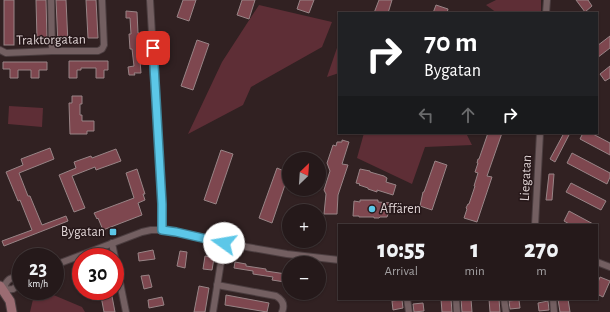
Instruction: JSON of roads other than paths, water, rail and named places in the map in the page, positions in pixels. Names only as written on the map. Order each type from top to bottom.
[{"type":"main road","points":[[1,289],[10,301],[12,312]]},
{"type":"street","points":[[51,0],[52,51]]},
{"type":"street","name":"Traktorgatan","points":[[0,50],[6,53],[98,51],[102,49],[104,45],[102,0]]},
{"type":"street","points":[[150,0],[159,144],[162,230]]},
{"type":"street","points":[[546,12],[547,0]]},
{"type":"street","name":"Liegatan","points":[[535,224],[540,134]]},
{"type":"street","points":[[64,262],[151,230],[176,232],[224,243],[287,254],[338,260]]},
{"type":"street","points":[[112,243],[126,312]]},
{"type":"street","points":[[213,312],[224,243]]},
{"type":"street","points":[[598,262],[610,267]]},
{"type":"street","points":[[1,289],[6,281],[12,278]]},
{"type":"street","points":[[217,285],[273,294],[282,301],[284,306],[282,312]]},
{"type":"street","points":[[1,289],[12,289]]},
{"type":"street","points":[[407,300],[408,312]]},
{"type":"street","points":[[456,300],[458,312]]},
{"type":"street","points":[[504,300],[506,312]]},
{"type":"street","points":[[553,300],[554,312]]},
{"type":"place","name":"Affären","points":[[372,209]]},
{"type":"place","name":"Bygatan","points":[[113,232]]}]
